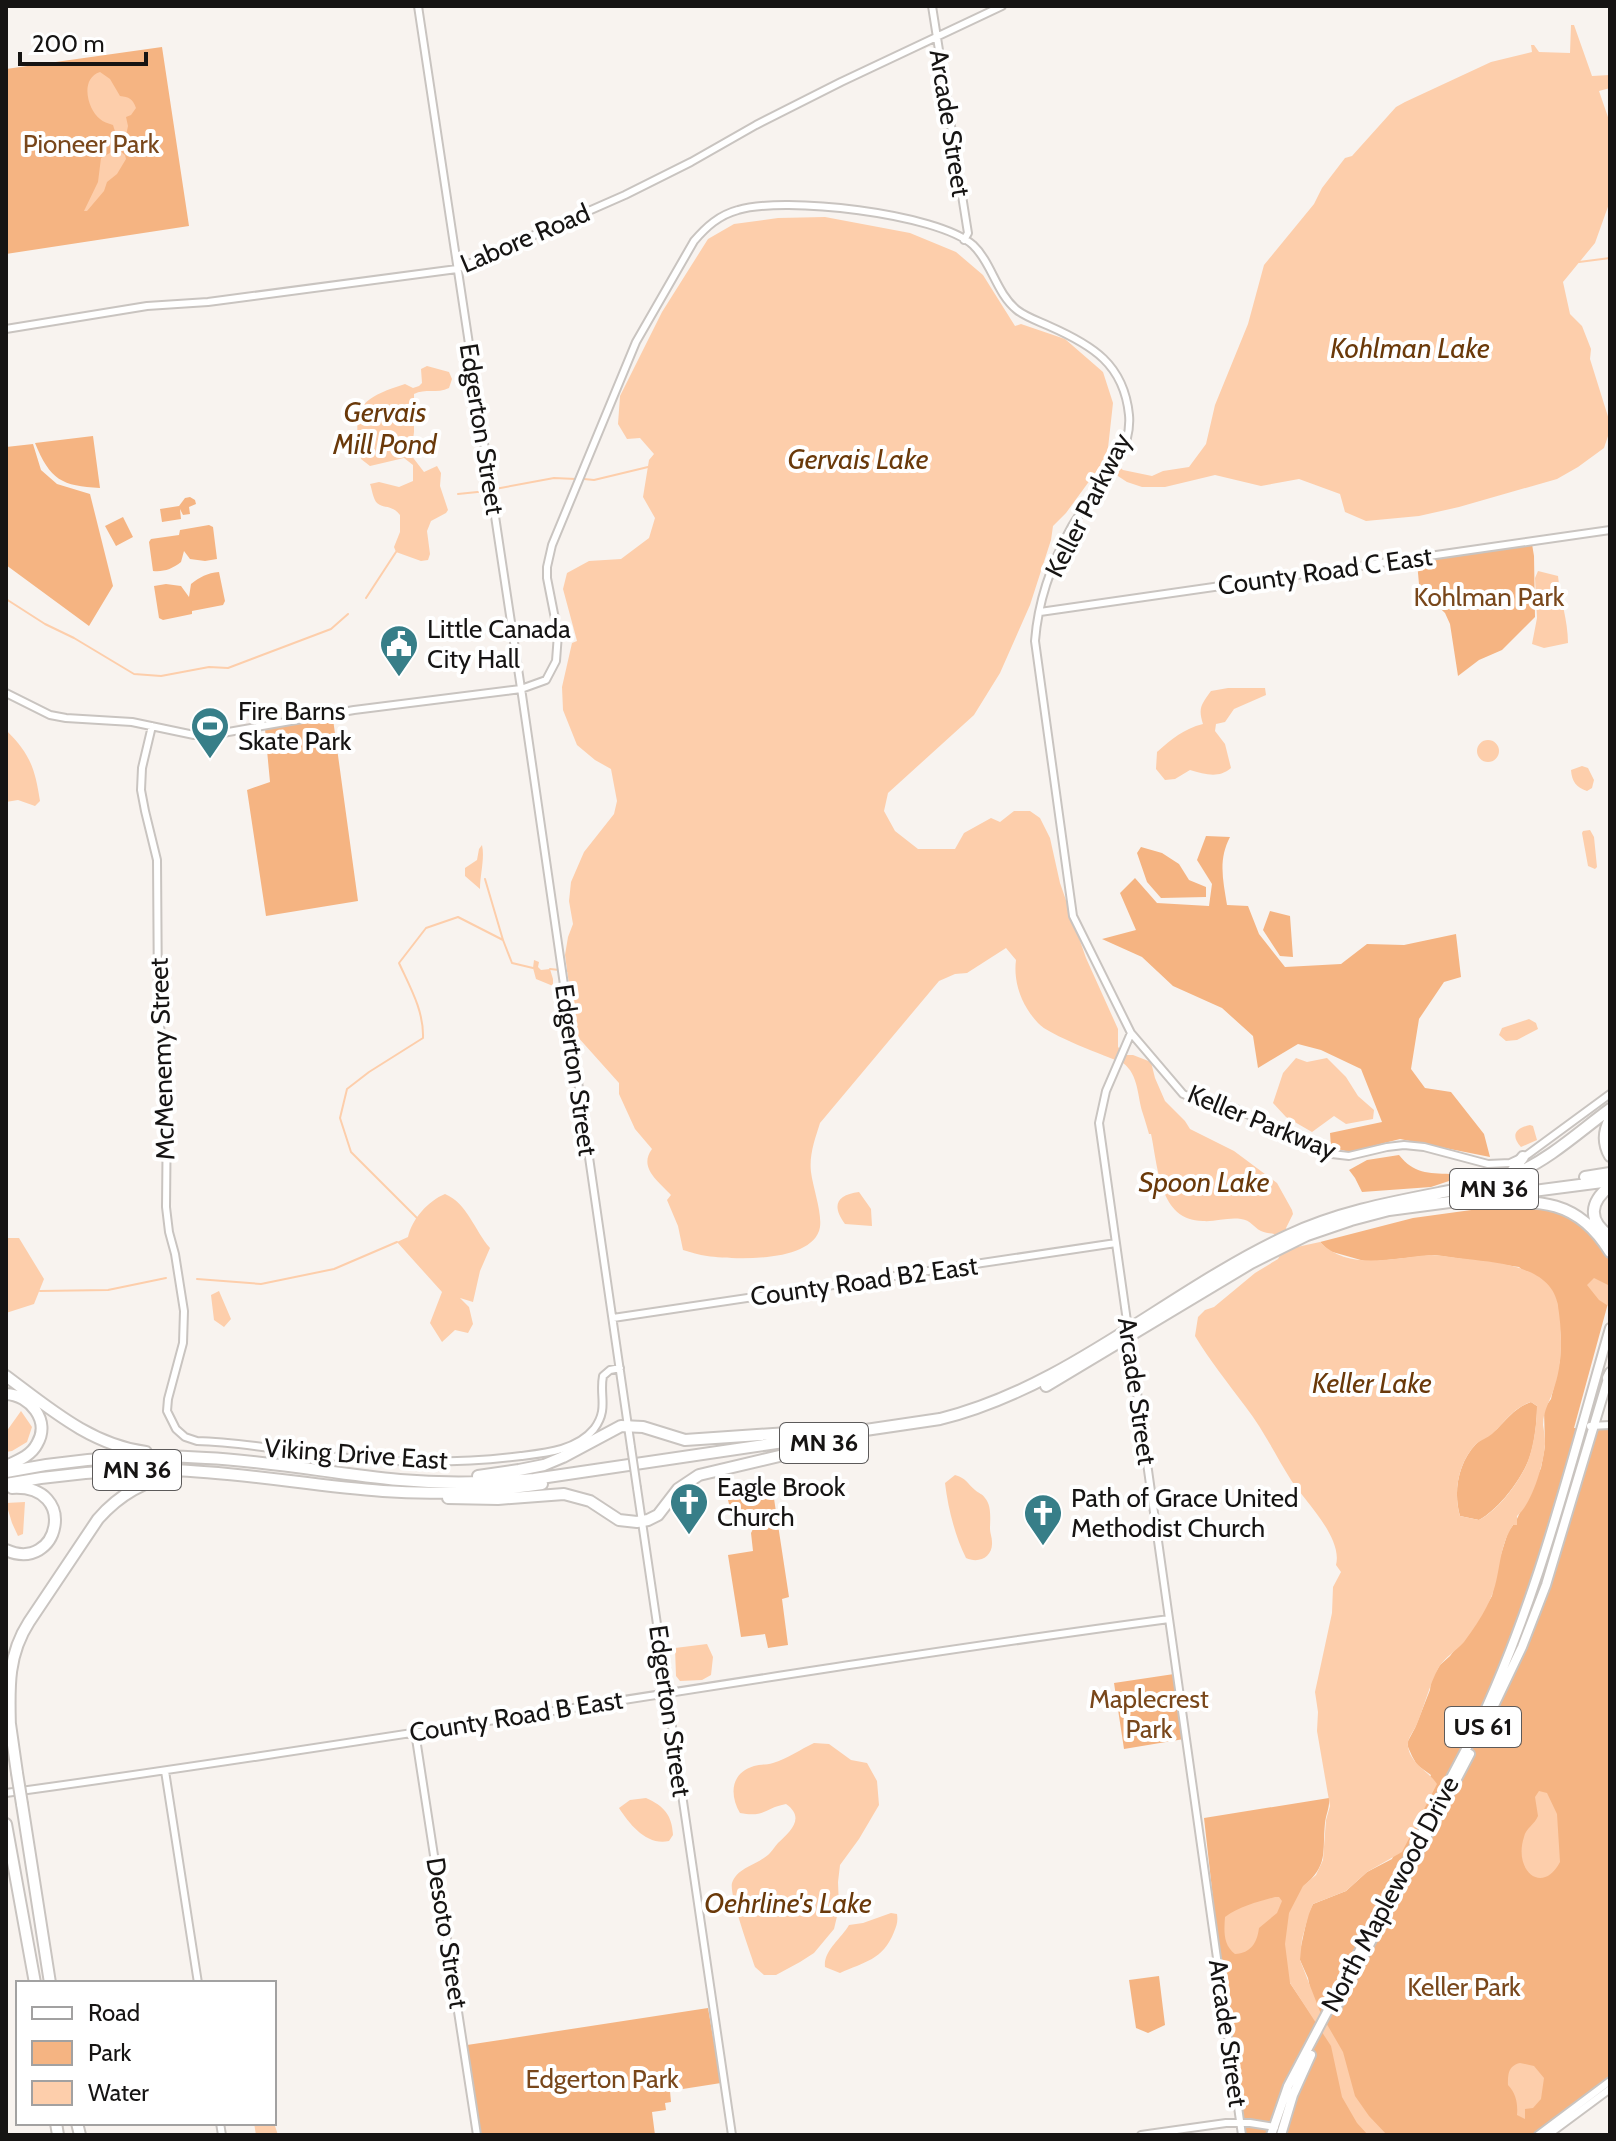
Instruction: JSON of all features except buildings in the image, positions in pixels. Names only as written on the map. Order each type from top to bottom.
[{"type":"highway","points":[[1377,1205],[1506,1178],[1538,1162],[1610,1109]]},
{"type":"highway","points":[[1610,1119],[1604,1139],[1610,1156]]},
{"type":"highway","points":[[1506,1178],[1523,1157]]},
{"type":"highway","name":"MN 36","points":[[6,1469],[83,1461],[176,1457],[229,1459],[415,1481],[487,1482],[534,1479],[899,1426],[953,1416],[1017,1393],[1270,1248],[1333,1218],[1377,1205],[1610,1173]]},
{"type":"highway","points":[[1610,1183],[1598,1196],[1594,1210],[1598,1225],[1610,1236]]},
{"type":"highway","name":"MN 36","points":[[1301,1234],[1407,1207],[1610,1183]]},
{"type":"highway","points":[[1407,1207],[1518,1201],[1550,1204],[1585,1222],[1610,1252]]},
{"type":"highway","name":"MN 36","points":[[6,1487],[64,1475],[125,1470],[209,1473],[409,1492],[508,1489],[936,1426],[1017,1399],[1057,1380],[1270,1248]]},
{"type":"highway","points":[[6,1376],[100,1440],[125,1449],[176,1457]]},
{"type":"highway","points":[[6,1394],[17,1395],[34,1408],[41,1421],[42,1432],[33,1451],[6,1469]]},
{"type":"highway","points":[[415,1481],[485,1476],[532,1468],[563,1457],[614,1429],[628,1426],[643,1427],[685,1440],[899,1426]]},
{"type":"highway","points":[[335,1486],[428,1498],[498,1499],[564,1494],[590,1501],[619,1520],[631,1522],[658,1515],[678,1489],[699,1475],[847,1440]]},
{"type":"highway","points":[[10,1728],[10,1672],[19,1640],[98,1519],[109,1505],[149,1481],[175,1475],[209,1473]]},
{"type":"highway","points":[[6,1487],[27,1488],[42,1494],[55,1516],[52,1536],[43,1547],[27,1553],[6,1550]]},
{"type":"highway","points":[[6,1698],[50,1981]]},
{"type":"highway","points":[[6,1824],[35,1981]]},
{"type":"main road","name":"US 61","points":[[1582,1425],[1610,1328]]},
{"type":"main road","name":"US 61","points":[[1594,1427],[1609,1374]]},
{"type":"main road","name":"North Maplewood Drive","points":[[1333,2009],[1500,1678],[1531,1595],[1582,1425]]},
{"type":"main road","name":"North Maplewood Drive","points":[[1272,2131],[1288,2086],[1407,1876],[1508,1678],[1549,1574],[1594,1427]]},
{"type":"main road","name":"North Maplewood Drive","points":[[1282,2132],[1314,2043]]},
{"type":"street","name":"Edgerton Street","points":[[418,6],[732,2135]]},
{"type":"street","name":"Arcade Street","points":[[932,6],[968,233],[964,240]]},
{"type":"street","name":"Labore Road","points":[[6,329],[147,306],[208,302],[457,269],[625,195],[841,82],[1002,6]]},
{"type":"street","name":"Keller Parkway","points":[[521,689],[546,680],[556,661],[558,634],[547,578],[552,545],[636,342],[688,248],[700,234],[713,222],[738,210],[771,205],[806,205],[909,219],[964,240],[984,259],[1006,299],[1017,310],[1089,345],[1104,358],[1115,373],[1126,398],[1129,424],[1126,440],[1109,474],[1074,523],[1058,555],[1040,612],[1036,648],[1073,916],[1131,1033],[1178,1090],[1190,1098],[1232,1107],[1332,1154],[1349,1156],[1387,1147],[1415,1146],[1482,1162],[1502,1164],[1523,1157]]},
{"type":"street","name":"County Road C East","points":[[1040,612],[1610,530]]},
{"type":"street","points":[[6,693],[50,715],[117,720],[194,735],[217,734],[354,710],[521,689]]},
{"type":"street","name":"McMenemy Street","points":[[152,726],[142,768],[141,790],[157,860],[158,1002],[167,1105],[166,1207],[184,1311],[183,1343],[170,1391]]},
{"type":"street","name":"Arcade Street","points":[[1131,1033],[1106,1091],[1099,1123],[1242,2135]]},
{"type":"street","points":[[1523,1157],[1610,1094]]},
{"type":"street","name":"County Road B2 East","points":[[613,1318],[1116,1243]]},
{"type":"street","name":"Viking Drive East","points":[[170,1391],[167,1405],[169,1418],[180,1433],[191,1439],[407,1462],[484,1460],[547,1453],[587,1436],[603,1412],[603,1376],[607,1371],[620,1368]]},
{"type":"street","points":[[1582,1425],[1610,1425]]},
{"type":"street","name":"County Road B East","points":[[6,1793],[1169,1619]]},
{"type":"street","name":"Desoto Street","points":[[415,1732],[477,2135]]},
{"type":"street","points":[[165,1771],[198,1981]]},
{"type":"street","points":[[1538,2135],[1610,2081]]},
{"type":"street","points":[[1548,2135],[1610,2089]]},
{"type":"street","points":[[1141,2135],[1241,2122],[1282,2132]]},
{"type":"green space","name":"Pioneer Park","points":[[162,47],[189,226],[6,254],[6,69]]},
{"type":"green space","points":[[93,436],[100,488],[59,479],[46,465],[35,443]]},
{"type":"green space","points":[[33,444],[41,470],[57,484],[90,494],[113,586],[89,626],[6,565],[6,447]]},
{"type":"green space","points":[[190,497],[196,504],[189,507],[190,514],[183,515],[180,509],[181,519],[162,522],[160,509],[179,506]]},
{"type":"green space","points":[[123,517],[133,537],[116,546],[105,526]]},
{"type":"green space","points":[[213,527],[217,559],[190,559],[184,551],[178,564],[153,571],[151,539],[179,535],[180,530]]},
{"type":"green space","name":"Kohlman Park","points":[[1532,544],[1535,617],[1502,650],[1479,660],[1458,676],[1450,624],[1445,613],[1423,592],[1417,562]]},
{"type":"green space","points":[[219,572],[225,601],[223,605],[163,620],[159,618],[154,586],[181,586],[189,597],[191,584]]},
{"type":"green space","points":[[333,719],[358,901],[266,916],[247,790],[270,782],[265,729]]},
{"type":"green space","points":[[1206,836],[1230,837],[1223,862],[1227,905],[1248,906],[1259,934],[1285,967],[1341,964],[1367,944],[1404,945],[1456,934],[1461,977],[1444,982],[1419,1019],[1411,1069],[1425,1088],[1451,1092],[1484,1134],[1490,1157],[1400,1139],[1349,1152],[1331,1147],[1330,1133],[1382,1122],[1361,1069],[1321,1050],[1298,1044],[1258,1068],[1253,1036],[1222,1008],[1173,986],[1142,957],[1102,939],[1136,930],[1120,893],[1135,878],[1157,903],[1209,906],[1212,884],[1197,860]]},
{"type":"green space","points":[[1141,847],[1162,853],[1179,864],[1189,880],[1206,887],[1206,897],[1161,898],[1147,882],[1137,853]]},
{"type":"green space","points":[[1270,911],[1290,916],[1293,957],[1280,956],[1263,930]]},
{"type":"green space","points":[[1399,1155],[1416,1169],[1450,1174],[1449,1181],[1431,1187],[1362,1192],[1349,1170],[1367,1160]]},
{"type":"green space","name":"Keller Park","points":[[1515,1204],[1569,1211],[1610,1255],[1610,1296],[1574,1428],[1610,1427],[1610,2080],[1534,2135],[1245,2135],[1204,1818],[1329,1798],[1321,1865],[1303,1887],[1290,1983],[1317,2023],[1308,1978],[1300,1960],[1308,1914],[1313,1904],[1346,1891],[1367,1872],[1392,1859],[1431,1775],[1417,1765],[1408,1741],[1430,1690],[1431,1680],[1492,1596],[1508,1532],[1541,1468],[1545,1446],[1544,1409],[1551,1399],[1560,1360],[1557,1302],[1519,1267],[1434,1255],[1368,1262],[1329,1251],[1320,1242],[1413,1218]]},
{"type":"green space","points":[[1531,1402],[1537,1406],[1536,1429],[1531,1454],[1521,1475],[1486,1516],[1479,1520],[1460,1516],[1457,1497],[1465,1460],[1478,1442]]},
{"type":"green space","points":[[773,1492],[789,1597],[782,1599],[788,1645],[768,1648],[765,1634],[741,1637],[728,1555],[753,1551],[751,1533],[754,1527],[752,1513],[732,1516],[728,1500]]},
{"type":"green space","name":"Maplecrest Park","points":[[1174,1674],[1184,1739],[1124,1749],[1114,1683]]},
{"type":"green space","points":[[1159,1976],[1165,2025],[1148,2033],[1136,2028],[1129,1980]]},
{"type":"green space","name":"Edgerton Park","points":[[708,2008],[721,2083],[670,2091],[671,2102],[665,2103],[666,2110],[652,2112],[655,2135],[481,2135],[467,2045]]},
{"type":"water","points":[[1571,25],[1574,25],[1592,76],[1610,75],[1610,88],[1599,91],[1610,123],[1610,201],[1595,243],[1563,282],[1570,314],[1582,326],[1591,349],[1590,359],[1610,423],[1604,448],[1557,479],[1419,516],[1366,521],[1345,512],[1340,494],[1299,479],[1261,486],[1215,475],[1165,487],[1142,487],[1127,482],[1101,465],[1053,526],[1030,605],[1000,673],[974,715],[888,793],[884,811],[895,831],[918,849],[955,849],[964,833],[991,818],[1000,822],[1014,811],[1030,811],[1040,818],[1050,838],[1060,883],[1086,958],[1118,1029],[1118,1047],[1126,1055],[1151,1062],[1165,1101],[1190,1129],[1234,1151],[1277,1183],[1292,1210],[1286,1228],[1297,1247],[1320,1242],[1332,1251],[1358,1260],[1431,1255],[1494,1262],[1535,1275],[1546,1282],[1554,1293],[1558,1306],[1561,1356],[1544,1415],[1545,1441],[1540,1472],[1528,1502],[1517,1516],[1517,1525],[1513,1525],[1508,1535],[1492,1596],[1464,1642],[1439,1667],[1409,1740],[1412,1758],[1437,1784],[1402,1852],[1367,1872],[1346,1891],[1313,1904],[1302,1939],[1300,1960],[1321,2014],[1343,2052],[1355,2096],[1387,2135],[1368,2135],[1342,2097],[1331,2046],[1290,1983],[1285,1944],[1289,1913],[1303,1886],[1316,1875],[1323,1860],[1330,1806],[1317,1731],[1315,1692],[1332,1613],[1333,1587],[1341,1572],[1336,1565],[1337,1554],[1329,1532],[1291,1480],[1252,1415],[1195,1336],[1198,1317],[1205,1310],[1214,1307],[1255,1273],[1278,1259],[1283,1250],[1274,1234],[1261,1231],[1250,1222],[1188,1219],[1177,1212],[1163,1190],[1151,1134],[1132,1074],[1123,1063],[1065,1039],[1038,1023],[1023,1002],[1017,986],[1016,960],[1006,948],[967,973],[939,981],[820,1123],[811,1159],[820,1221],[815,1239],[789,1253],[753,1258],[707,1256],[683,1250],[678,1226],[667,1200],[671,1195],[656,1180],[647,1162],[652,1149],[635,1129],[619,1094],[619,1083],[576,1035],[565,955],[573,924],[569,901],[571,882],[584,852],[614,814],[617,801],[611,769],[577,745],[563,710],[562,687],[572,643],[577,641],[563,589],[567,573],[589,561],[621,559],[649,538],[655,518],[643,497],[649,460],[654,454],[640,438],[627,439],[618,424],[620,396],[662,312],[708,239],[734,224],[778,218],[825,217],[910,233],[956,252],[983,275],[1015,326],[1021,324],[1065,339],[1103,372],[1113,403],[1107,457],[1123,470],[1152,476],[1189,467],[1206,444],[1215,405],[1248,324],[1264,265],[1314,204],[1345,158],[1352,156],[1396,107],[1405,102],[1491,62],[1532,52],[1531,45],[1539,52],[1570,53]],"holes":[[[1531,1402],[1537,1406],[1530,1454],[1516,1483],[1486,1516],[1479,1520],[1460,1516],[1457,1497],[1459,1478],[1470,1452],[1519,1408]]]},
{"type":"water","points":[[100,72],[110,79],[120,96],[134,102],[136,108],[126,117],[128,126],[124,145],[119,144],[113,125],[100,119],[89,102],[89,81]]},
{"type":"water","points":[[117,149],[126,159],[117,174],[107,182],[104,191],[84,211],[98,182],[101,158]]},
{"type":"water","name":"Gervais Mill Pond","points":[[427,366],[449,372],[452,379],[449,388],[414,394],[411,455],[424,472],[437,466],[448,510],[431,521],[427,531],[430,554],[428,560],[421,561],[396,552],[394,547],[400,532],[400,515],[394,509],[377,503],[370,484],[379,482],[399,487],[413,481],[413,465],[404,458],[370,466],[361,459],[357,429],[361,409],[367,402],[405,384],[413,388],[419,386],[422,383],[421,369]]},
{"type":"water","points":[[1538,571],[1558,576],[1568,643],[1544,648],[1532,644],[1537,618],[1535,578]]},
{"type":"water","points":[[1265,688],[1266,695],[1234,709],[1225,722],[1216,724],[1215,731],[1225,744],[1231,768],[1216,775],[1190,770],[1175,779],[1165,780],[1156,769],[1157,752],[1184,732],[1203,724],[1201,710],[1211,691]]},
{"type":"water","points":[[6,730],[26,754],[33,770],[40,801],[35,806],[18,800],[6,802]]},
{"type":"water","points":[[1488,740],[1496,743],[1499,751],[1496,759],[1488,762],[1480,759],[1477,751],[1480,743]]},
{"type":"water","points":[[1582,766],[1588,768],[1594,780],[1592,788],[1587,791],[1575,784],[1571,770]]},
{"type":"water","points":[[1590,830],[1594,837],[1595,869],[1588,866],[1582,833]]},
{"type":"water","points":[[482,845],[480,889],[465,876],[465,868],[477,860]]},
{"type":"water","points":[[534,960],[539,962],[541,970],[550,969],[553,986],[536,979]]},
{"type":"water","points":[[1529,1019],[1536,1023],[1538,1029],[1517,1040],[1506,1041],[1499,1035],[1502,1028]]},
{"type":"water","points":[[1296,1058],[1307,1062],[1327,1058],[1346,1077],[1358,1096],[1374,1110],[1373,1119],[1346,1124],[1334,1116],[1312,1132],[1286,1117],[1273,1103],[1283,1073]]},
{"type":"water","points":[[1530,1125],[1537,1140],[1521,1147],[1516,1133]]},
{"type":"water","points":[[859,1192],[871,1209],[872,1226],[845,1224],[838,1211],[841,1198]]},
{"type":"water","points":[[445,1194],[465,1211],[490,1248],[480,1271],[473,1302],[460,1298],[469,1307],[473,1324],[468,1333],[455,1330],[442,1342],[430,1323],[442,1292],[397,1242],[408,1237],[417,1217],[427,1206]]},
{"type":"water","points":[[6,1238],[19,1238],[44,1279],[34,1304],[6,1313]]},
{"type":"water","points":[[1594,1278],[1610,1286],[1610,1307],[1599,1300],[1587,1285]]},
{"type":"water","points":[[219,1291],[231,1319],[224,1327],[214,1320],[211,1295]]},
{"type":"water","points":[[21,1411],[32,1427],[27,1442],[6,1452],[6,1432]]},
{"type":"water","points":[[955,1475],[983,1495],[989,1505],[992,1547],[988,1555],[980,1560],[966,1558],[955,1531],[945,1483]]},
{"type":"water","points":[[25,1502],[23,1534],[18,1536],[6,1503]]},
{"type":"water","points":[[707,1644],[713,1657],[711,1675],[702,1680],[680,1681],[676,1676],[675,1648]]},
{"type":"water","name":"Oehrline's Lake","points":[[814,1743],[829,1744],[851,1760],[867,1763],[877,1781],[879,1805],[840,1865],[839,1908],[834,1929],[814,1953],[776,1975],[764,1975],[755,1967],[732,1883],[744,1869],[771,1852],[791,1830],[795,1814],[786,1804],[760,1813],[740,1813],[734,1799],[734,1785],[746,1769],[771,1764]]},
{"type":"water","points":[[1539,1791],[1547,1793],[1557,1814],[1560,1862],[1553,1872],[1538,1878],[1526,1868],[1522,1849],[1525,1834],[1538,1816],[1535,1797]]},
{"type":"water","points":[[646,1798],[658,1804],[669,1817],[673,1835],[669,1841],[646,1837],[619,1808],[630,1800]]},
{"type":"water","points":[[1275,1897],[1282,1901],[1277,1913],[1259,1928],[1252,1946],[1245,1952],[1235,1954],[1226,1942],[1225,1917],[1243,1907]]},
{"type":"water","points":[[897,1914],[897,1925],[890,1941],[878,1954],[840,1973],[825,1967],[830,1950],[849,1925]]},
{"type":"water","points":[[1520,2063],[1534,2066],[1544,2078],[1541,2099],[1533,2108],[1525,2109],[1525,2119],[1517,2115],[1516,2099],[1508,2085],[1511,2068]]},
{"type":"water","points":[[254,2125],[275,2125],[278,2135],[256,2135]]},
{"type":"waterway","points":[[1579,262],[1610,258]]},
{"type":"waterway","points":[[584,479],[594,480],[648,467]]},
{"type":"waterway","points":[[495,489],[554,478],[576,479]]},
{"type":"waterway","points":[[458,494],[487,491]]},
{"type":"waterway","points":[[366,598],[396,552]]},
{"type":"waterway","points":[[6,599],[134,674],[161,676],[209,667],[228,668],[331,629],[348,614]]},
{"type":"waterway","points":[[485,879],[512,963],[533,968]]},
{"type":"waterway","points":[[418,1219],[351,1152],[340,1118],[347,1089],[423,1038],[419,1009],[399,963],[426,928],[458,917],[503,940]]},
{"type":"waterway","points":[[550,969],[569,971]]},
{"type":"waterway","points":[[197,1279],[261,1284],[334,1269],[397,1242]]},
{"type":"waterway","points":[[40,1291],[108,1290],[166,1278]]},
{"type":"place","name":"Little Canada City Hall","points":[[399,678]]},
{"type":"place","name":"Fire Barns Skate Park","points":[[210,760]]},
{"type":"place","name":"Eagle Brook Church","points":[[689,1536]]},
{"type":"place","name":"Path of Grace United Methodist Church","points":[[1043,1547]]},
{"type":"water label","name":"Kohlman Lake","points":[[1410,348]]},
{"type":"water label","name":"Gervais Lake","points":[[858,459]]},
{"type":"water label","name":"Spoon Lake","points":[[1204,1182]]},
{"type":"water label","name":"Keller Lake","points":[[1372,1383]]}]
